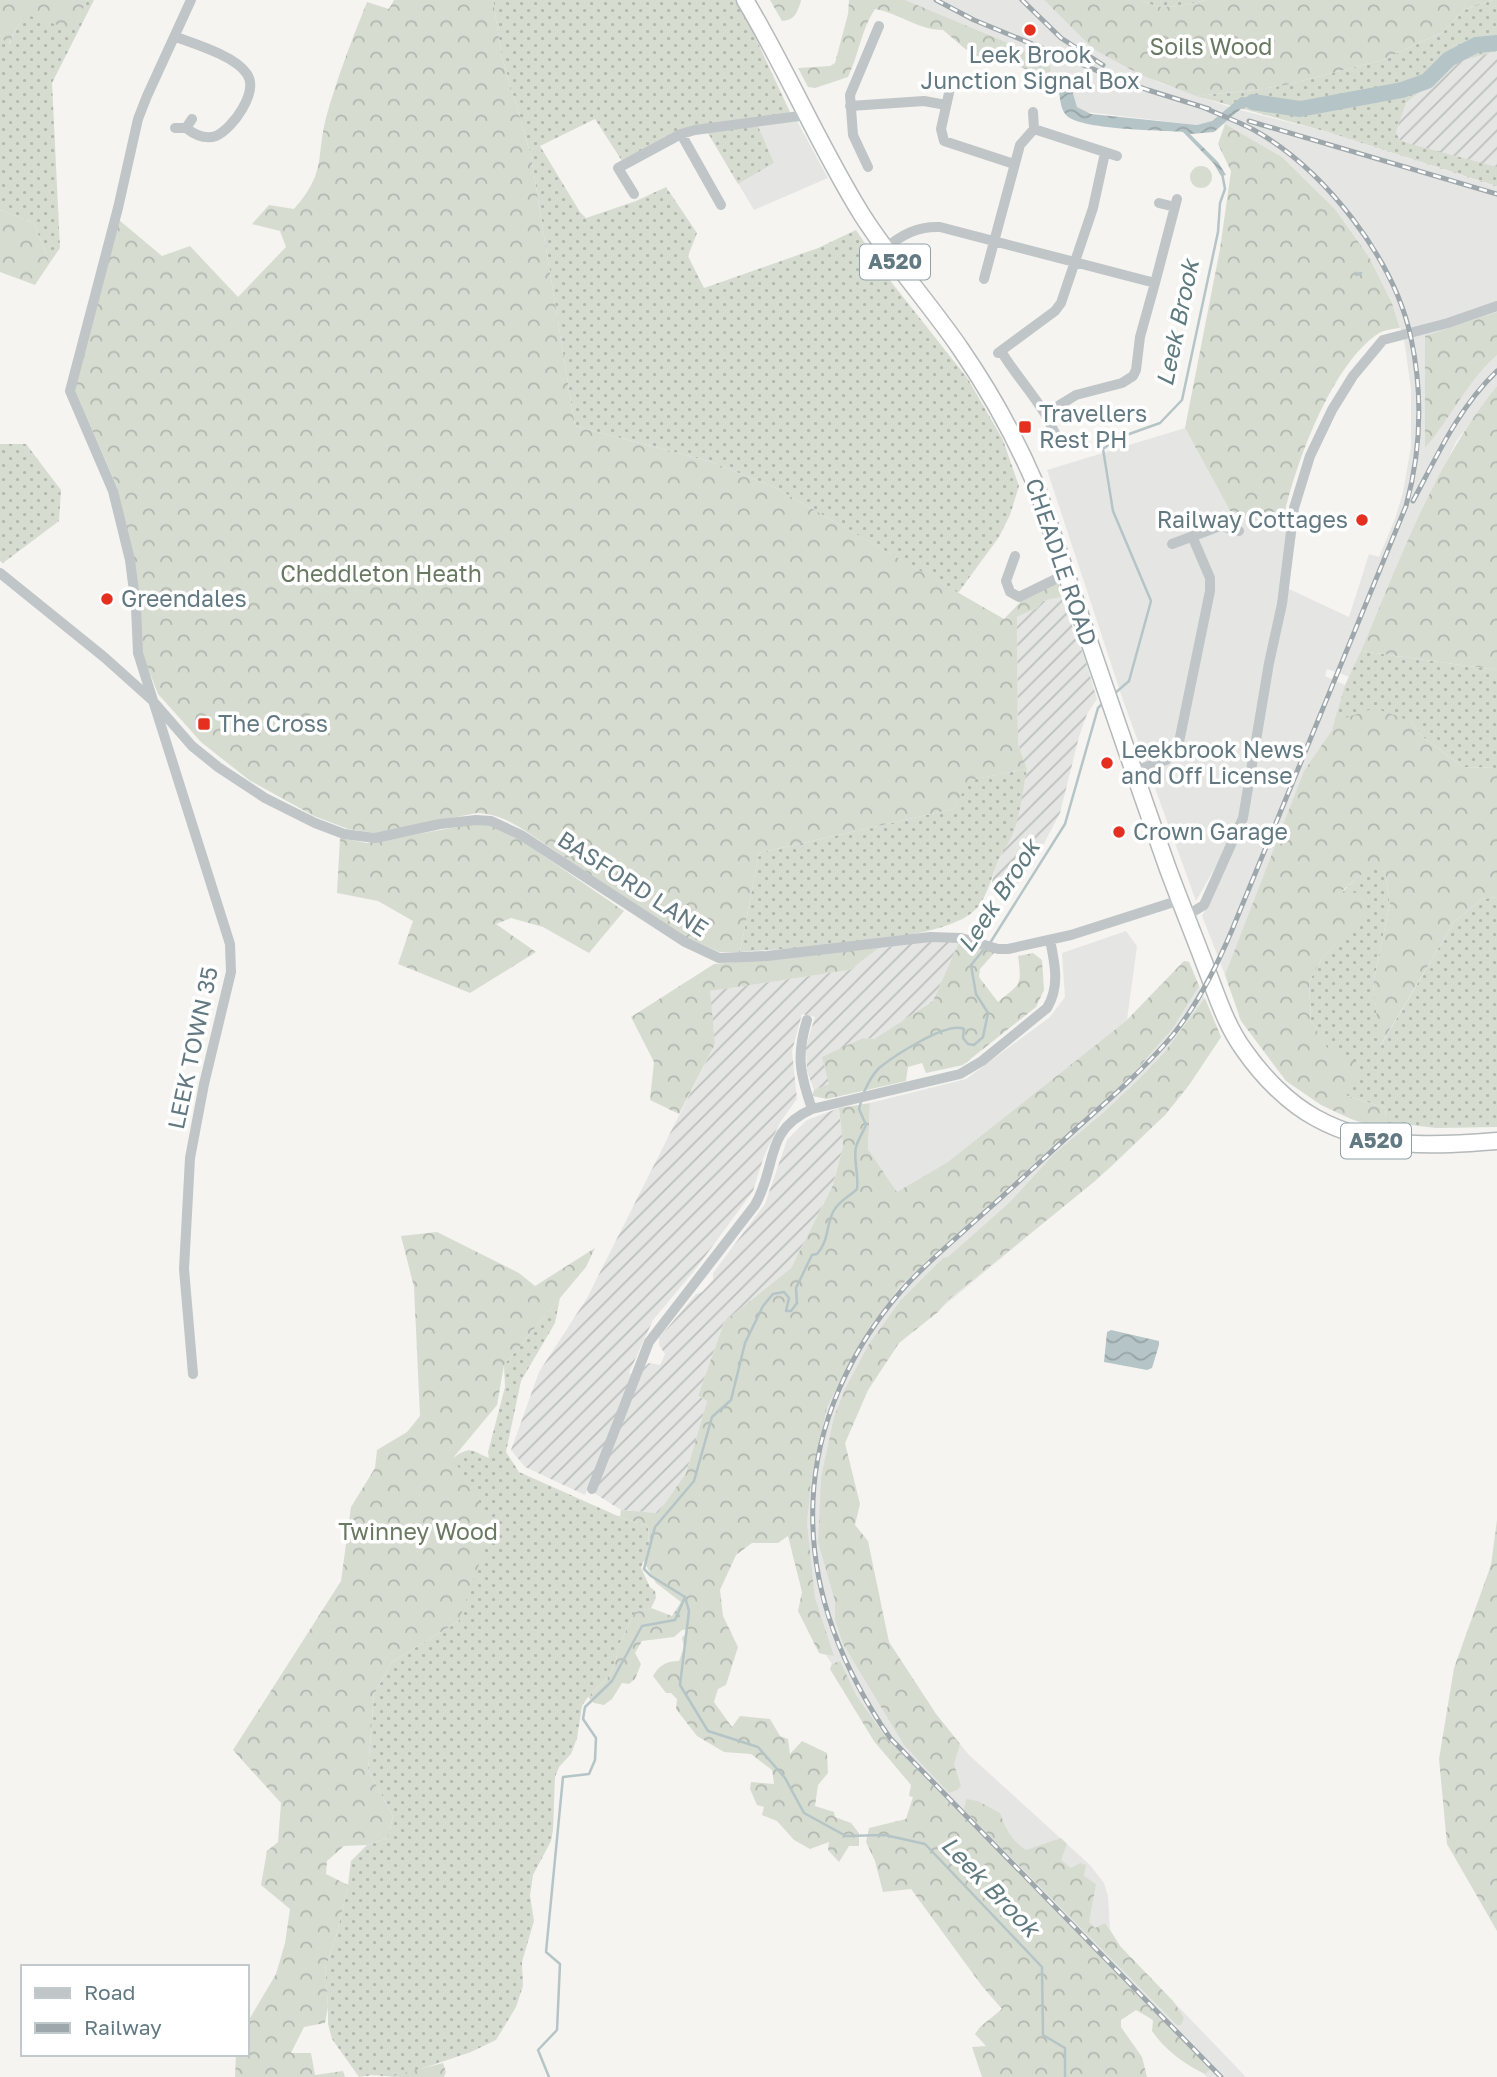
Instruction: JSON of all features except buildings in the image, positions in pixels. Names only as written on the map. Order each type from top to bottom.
[{"type":"highway","name":"CHEADLE ROAD","points":[[745,0],[763,29],[845,186],[884,248],[959,347],[1000,410],[1037,488],[1180,900],[1231,1027],[1243,1048],[1272,1083],[1315,1117],[1367,1139],[1394,1144],[1441,1146],[1497,1141]]},
{"type":"street","name":"LEEK TOWN 35","points":[[191,0],[138,119],[118,208],[70,391],[113,491],[130,561],[138,653],[230,944],[231,972],[204,1084],[190,1158],[184,1269],[193,1374]]},
{"type":"street","points":[[868,167],[853,135],[851,90],[879,26]]},
{"type":"street","points":[[176,37],[204,47],[245,71],[250,78],[251,89],[246,104],[225,130],[216,136],[197,136],[181,128],[192,119]]},
{"type":"street","points":[[949,93],[941,129],[944,141],[1014,164]]},
{"type":"street","points":[[850,106],[924,101],[946,105]]},
{"type":"street","points":[[984,279],[1020,145],[1034,129],[1033,112]]},
{"type":"street","points":[[634,194],[618,168],[681,134],[807,115]]},
{"type":"street","points":[[1034,129],[1116,156]]},
{"type":"street","points":[[681,134],[722,205]]},
{"type":"street","points":[[1057,437],[1030,389],[998,353],[1055,311],[1061,303],[1093,208],[1105,153]]},
{"type":"street","points":[[1045,414],[1076,394],[1122,383],[1133,376],[1140,337],[1176,203],[1159,203]]},
{"type":"street","points":[[884,248],[907,232],[929,227],[953,229],[1155,284]]},
{"type":"street","points":[[1186,915],[1204,905],[1243,818],[1269,663],[1282,604],[1294,508],[1310,456],[1332,410],[1353,376],[1383,340],[1448,323],[1497,306]]},
{"type":"street","points":[[1172,544],[1220,526],[1239,530]]},
{"type":"street","points":[[1134,771],[1167,760],[1174,755],[1178,747],[1210,591],[1210,578],[1192,536]]},
{"type":"street","points":[[1014,556],[1006,581],[1010,592],[1019,597],[1066,574]]},
{"type":"street","name":"BASFORD LANE","points":[[0,573],[104,657],[152,700],[192,746],[265,798],[344,834],[375,838],[440,824],[491,821],[521,835],[685,942],[719,958],[767,956],[930,937],[961,938],[998,949],[1008,949],[1117,921],[1180,900]]},
{"type":"street","points":[[592,1489],[649,1342],[755,1205],[764,1189],[777,1140],[783,1129],[798,1115],[812,1109],[874,1096],[971,1069],[1047,1008],[1055,990],[1050,940]]},
{"type":"street","points":[[807,1020],[799,1060],[812,1109]]},
{"type":"shaded area","points":[[879,0],[1044,0],[1093,49],[1160,83],[1230,107],[1209,123],[1197,125],[1086,112],[1077,107],[1067,74],[1051,82],[1023,63]]},
{"type":"shaded area","points":[[1497,51],[1497,187],[1328,132],[1406,103],[1458,62]]},
{"type":"shaded area","points":[[1240,110],[1328,132],[1497,187],[1497,386],[1456,442],[1405,549],[1350,677],[1327,669],[1325,676],[1345,685],[1312,800],[1234,984],[1225,975],[1202,916],[1218,883],[1239,826],[1196,901],[1124,703],[1047,470],[1185,428],[1230,511],[1296,534],[1287,588],[1349,617],[1369,554],[1379,557],[1403,492],[1411,446],[1411,390],[1404,339],[1392,303],[1369,257],[1335,209],[1282,157],[1224,124]]},
{"type":"shaded area","points":[[797,121],[828,178],[754,210],[708,133]]},
{"type":"shaded area","points":[[1061,597],[1097,699],[1087,714],[1079,737],[1060,813],[1038,855],[1006,900],[997,896],[992,882],[995,868],[1014,830],[1027,769],[1018,744],[1017,617],[1037,608],[1043,601]]},
{"type":"shaded area","points":[[1126,931],[1137,946],[1127,1020],[1184,961],[1189,962],[1221,1037],[1165,1115],[1110,1168],[899,1343],[868,1390],[845,1443],[839,1470],[889,1642],[936,1714],[969,1755],[1090,1865],[1104,1883],[1108,1896],[1110,1929],[1120,1946],[1246,2077],[1207,2077],[1100,1966],[919,1793],[874,1741],[830,1669],[832,1664],[826,1655],[819,1653],[792,1552],[821,1278],[897,1192],[868,1149],[870,1103],[966,1079],[1050,1017],[1065,997],[1062,953]]},
{"type":"shaded area","points":[[933,941],[959,942],[933,1001],[874,1039],[863,1038],[848,1047],[829,1085],[814,1090],[807,1071],[806,1046],[815,1017],[802,1014],[792,1051],[797,1099],[781,1121],[764,1156],[753,1191],[695,1270],[653,1320],[629,1373],[633,1375],[627,1392],[585,1495],[525,1467],[511,1450],[539,1372],[587,1298],[715,1044],[709,991],[850,970],[879,948]]},
{"type":"shaded area","points":[[839,1108],[843,1146],[833,1185],[791,1268],[724,1322],[698,1396],[707,1401],[686,1473],[658,1513],[621,1510],[594,1493],[640,1371],[649,1363],[660,1365],[665,1354],[659,1345],[659,1338],[696,1294],[702,1292],[713,1280],[713,1273],[765,1204],[787,1140],[807,1120]]},
{"type":"green space","points":[[0,0],[87,0],[73,30],[24,14],[8,45],[0,35]]},
{"type":"green space","points":[[87,0],[94,0],[52,83],[60,248],[49,264],[34,223],[0,210],[0,35],[9,44],[24,13],[73,29]]},
{"type":"green space","name":"Cheddleton Heath","points":[[394,0],[493,0],[502,57],[531,156],[575,426],[712,462],[776,488],[1004,619],[1027,595],[1059,583],[1061,597],[1043,601],[1037,608],[1017,617],[1018,744],[1027,769],[970,780],[953,809],[759,853],[740,952],[719,952],[682,936],[524,830],[496,816],[477,813],[375,833],[348,829],[314,816],[249,780],[201,742],[158,694],[142,653],[134,563],[117,487],[75,390],[119,220],[162,256],[190,246],[238,297],[286,247],[280,231],[252,224],[269,205],[294,209],[312,184],[319,163],[331,100],[367,2],[389,9]]},
{"type":"green space","points":[[493,0],[738,0],[790,112],[682,129],[622,161],[595,119],[540,146],[586,218],[636,201],[666,187],[697,233],[688,256],[704,288],[818,248],[856,230],[892,283],[968,379],[1003,440],[1019,486],[1010,515],[999,537],[958,593],[776,488],[712,462],[575,426],[531,156],[502,57]]},
{"type":"green space","points":[[770,0],[801,1],[795,15],[782,21]]},
{"type":"green space","points":[[849,0],[905,0],[1020,48],[1049,64],[1051,70],[1042,84],[1036,86],[1027,70],[1002,58],[977,56],[943,30],[925,27],[875,9],[866,25],[848,77],[815,88],[808,87],[798,68],[830,66],[835,63]]},
{"type":"green space","name":"Soils Wood","points":[[1044,0],[1142,0],[1165,7],[1206,0],[1493,0],[1464,10],[1443,32],[1382,60],[1286,85],[1196,96],[1141,75],[1093,49]]},
{"type":"green space","points":[[1142,0],[1206,0],[1165,7]]},
{"type":"green space","points":[[1497,0],[1497,51],[1458,62],[1406,103],[1396,132],[1399,139],[1407,143],[1497,167],[1497,186],[1328,132],[1196,96],[1286,85],[1382,60],[1443,32],[1464,10]]},
{"type":"green space","points":[[1225,124],[1282,157],[1335,209],[1369,257],[1392,303],[1400,328],[1379,333],[1361,349],[1329,395],[1304,451],[1281,529],[1230,511],[1185,428],[1220,249],[1231,171],[1218,144]]},
{"type":"green space","points":[[758,126],[774,163],[738,184],[708,133]]},
{"type":"green space","points":[[1201,166],[1209,169],[1212,177],[1209,185],[1201,188],[1193,185],[1190,177],[1193,169]]},
{"type":"green space","points":[[0,210],[34,223],[49,264],[35,285],[0,272]]},
{"type":"green space","points":[[1497,312],[1497,355],[1477,376],[1425,448],[1425,336]]},
{"type":"green space","points":[[1497,386],[1497,670],[1361,651],[1404,548],[1437,480],[1455,447]]},
{"type":"green space","points":[[0,444],[26,444],[61,490],[59,521],[3,563],[0,561]]},
{"type":"green space","points":[[1361,651],[1497,670],[1497,768],[1463,767],[1423,737],[1410,721],[1332,729],[1345,685]]},
{"type":"green space","points":[[1375,708],[1410,721],[1423,737],[1463,767],[1497,768],[1497,897],[1482,899],[1454,922],[1380,1046],[1373,984],[1390,903],[1385,872],[1370,867],[1342,891],[1364,894],[1367,911],[1321,960],[1309,982],[1311,1021],[1328,1049],[1357,1062],[1360,1076],[1345,1095],[1386,1108],[1384,1130],[1321,1105],[1286,1081],[1241,1021],[1225,975],[1304,771],[1339,720]]},
{"type":"green space","points":[[1027,769],[1014,831],[984,897],[974,911],[956,922],[898,937],[827,946],[740,952],[759,853],[953,809],[969,780]]},
{"type":"green space","points":[[474,824],[492,826],[519,839],[624,911],[589,953],[543,927],[511,918],[496,924],[536,952],[470,993],[398,964],[413,921],[378,901],[337,893],[340,838],[367,843]]},
{"type":"green space","points":[[1370,866],[1385,872],[1390,903],[1373,984],[1381,1045],[1454,922],[1482,899],[1497,897],[1497,1127],[1436,1128],[1394,1123],[1384,1130],[1386,1108],[1345,1095],[1357,1063],[1328,1050],[1311,1021],[1309,982],[1321,960],[1366,911],[1342,892]]},
{"type":"green space","points":[[959,942],[995,952],[980,969],[979,977],[998,1002],[1018,983],[1018,956],[1033,953],[1042,960],[1044,990],[1036,1007],[963,1065],[926,1073],[922,1063],[908,1067],[906,1081],[827,1099],[812,1096],[814,1090],[829,1084],[822,1057],[863,1038],[874,1039],[933,1001]]},
{"type":"green space","points":[[879,948],[850,970],[710,991],[715,1044],[679,1114],[650,1100],[654,1062],[631,1017],[714,964]]},
{"type":"green space","points":[[1184,961],[1189,962],[1199,986],[1173,1028],[1132,1075],[901,1285],[870,1326],[827,1407],[811,1481],[807,1523],[815,1598],[834,1656],[819,1653],[798,1611],[802,1592],[788,1536],[778,1543],[752,1543],[736,1555],[720,1590],[723,1616],[738,1647],[726,1685],[718,1689],[714,1702],[732,1727],[740,1716],[770,1719],[780,1736],[788,1739],[790,1754],[802,1741],[827,1753],[828,1773],[818,1785],[815,1806],[834,1812],[835,1817],[851,1823],[859,1833],[859,1846],[849,1846],[839,1862],[828,1850],[829,1842],[810,1849],[794,1840],[777,1821],[762,1815],[764,1807],[757,1805],[750,1789],[751,1782],[774,1784],[772,1770],[751,1754],[724,1752],[697,1736],[676,1709],[677,1699],[671,1693],[666,1693],[653,1676],[664,1664],[679,1661],[684,1647],[682,1638],[689,1629],[682,1630],[674,1637],[642,1641],[635,1653],[641,1664],[635,1679],[629,1684],[622,1683],[612,1699],[604,1705],[594,1703],[588,1697],[609,1676],[619,1645],[635,1612],[651,1608],[672,1616],[681,1602],[656,1583],[643,1560],[649,1546],[648,1526],[620,1517],[621,1510],[658,1513],[686,1473],[707,1401],[698,1396],[724,1322],[791,1268],[833,1185],[843,1146],[839,1108],[870,1103],[868,1149],[897,1192],[948,1162],[1126,1021]]},
{"type":"green space","points":[[1205,998],[1221,1037],[1165,1115],[1094,1182],[899,1343],[868,1390],[845,1443],[860,1504],[855,1525],[868,1541],[889,1642],[936,1714],[960,1744],[954,1764],[961,1786],[949,1793],[904,1745],[843,1644],[835,1620],[835,1601],[818,1542],[821,1478],[834,1417],[845,1389],[869,1344],[900,1301],[943,1258],[948,1257],[1009,1203],[1054,1154],[1136,1082],[1163,1054]]},
{"type":"green space","name":"Twinney Wood","points":[[437,1232],[519,1273],[535,1286],[595,1248],[586,1267],[504,1365],[497,1405],[453,1458],[493,1524],[459,1621],[392,1662],[374,1694],[368,1770],[393,1816],[388,1838],[367,1845],[344,1846],[327,1861],[326,1874],[348,1885],[336,1937],[325,1969],[328,2007],[325,2023],[304,2027],[291,2053],[311,2053],[315,2075],[343,2071],[345,2077],[235,2077],[236,2056],[248,2056],[248,2021],[276,1974],[285,1943],[290,1909],[261,1885],[267,1851],[278,1842],[281,1803],[233,1750],[341,1581],[351,1507],[375,1468],[377,1450],[407,1432],[420,1416],[414,1287],[401,1236]]},
{"type":"green space","points":[[560,1298],[555,1323],[521,1381],[506,1452],[519,1472],[620,1517],[648,1526],[649,1546],[641,1568],[650,1587],[655,1591],[656,1598],[651,1608],[635,1612],[619,1645],[609,1676],[582,1706],[577,1738],[571,1754],[559,1767],[555,1777],[551,1841],[533,1875],[530,1896],[534,1921],[522,1962],[523,1986],[516,2007],[496,2040],[471,2052],[397,2077],[359,2077],[332,2039],[328,2024],[325,1969],[336,1937],[351,1861],[367,1845],[388,1838],[393,1816],[368,1770],[374,1694],[392,1662],[459,1621],[453,1458],[468,1450],[489,1458],[488,1452],[505,1387],[504,1365]]},
{"type":"green space","points":[[1497,1520],[1497,1931],[1447,1844],[1439,1759],[1454,1668],[1491,1565]]},
{"type":"green space","points":[[840,1661],[856,1695],[887,1739],[1210,2069],[1205,2074],[1169,2050],[1152,2031],[1153,2020],[1136,2010],[1121,2020],[1121,2027],[1142,2057],[1147,2077],[982,2077],[972,2047],[986,2046],[975,2034],[1002,2009],[911,1889],[883,1892],[875,1861],[866,1842],[869,1828],[906,1819],[913,1797],[909,1796],[911,1785],[874,1741],[830,1669],[832,1664]]},
{"type":"green space","points":[[966,1799],[978,1801],[1000,1813],[1010,1834],[1026,1850],[1061,1838],[1067,1844],[1061,1860],[1071,1868],[1080,1863],[1086,1865],[1084,1876],[1096,1884],[1089,1922],[1095,1928],[1105,1923],[1120,1946],[1173,2001],[1184,2018],[1181,2025],[1177,2025],[964,1810]]},
{"type":"green space","points":[[443,2063],[446,2072],[444,2077],[389,2077]]},
{"type":"water","points":[[1067,74],[1077,107],[1091,114],[1197,125],[1212,121],[1241,97],[1274,100],[1272,109],[1255,106],[1242,108],[1214,132],[1190,134],[1218,162],[1226,175],[1221,176],[1214,164],[1183,132],[1087,124],[1066,115],[1056,79]]},
{"type":"water","points":[[1111,1330],[1159,1341],[1152,1368],[1147,1370],[1104,1362],[1107,1332]]},
{"type":"waterway","points":[[1253,102],[1300,109],[1402,90],[1427,81],[1449,59],[1476,45],[1497,43]]},
{"type":"waterway","name":"Leek Brook","points":[[1114,694],[1129,681],[1151,601],[1113,511],[1103,449],[1118,438],[1160,423],[1182,400],[1218,232],[1220,203],[1225,189],[1222,173]]},
{"type":"waterway","points":[[1356,275],[1361,273]]},
{"type":"waterway","name":"Leek Brook","points":[[990,943],[1065,824],[1098,708],[1104,702]]},
{"type":"waterway","name":"Leek Brook","points":[[864,1092],[879,1068],[908,1048],[934,1035],[946,1030],[964,1029],[963,1038],[968,1044],[974,1045],[983,1037],[988,1013],[976,994],[971,965],[985,948]]},
{"type":"waterway","name":"Leek Brook","points":[[861,1102],[859,1109],[866,1125],[855,1152],[857,1189],[835,1208],[824,1244],[817,1254],[812,1255],[796,1288],[797,1303],[791,1311],[786,1311],[789,1298],[784,1292],[773,1294],[763,1306],[745,1343],[731,1400],[712,1417],[694,1481],[655,1527],[644,1569],[685,1597],[689,1611],[680,1685],[708,1731],[758,1747],[785,1778],[804,1813],[846,1836],[885,1835],[925,1844],[1042,1967],[1043,2035],[1065,2048],[1065,2077]]},
{"type":"waterway","points":[[549,2077],[538,2050],[557,2030],[560,1964],[546,1952],[563,1777],[589,1774],[595,1760],[596,1738],[583,1719],[585,1707],[612,1681],[642,1626],[675,1620],[685,1597]]},
{"type":"railway","points":[[936,0],[974,20],[1105,74],[1209,109]]},
{"type":"railway","points":[[1022,0],[1061,38],[1103,65]]},
{"type":"railway","points":[[1200,106],[1254,130],[1306,168],[1352,219],[1389,277],[1411,338],[1419,401],[1415,464],[1406,506],[1213,972],[1181,1024],[1138,1072],[928,1263],[884,1313],[852,1362],[829,1416],[816,1472],[813,1534],[816,1565],[832,1626],[857,1683],[890,1738],[1221,2077]]},
{"type":"railway","points":[[1249,121],[1497,194]]},
{"type":"railway","points":[[1413,501],[1460,416],[1497,371]]},
{"type":"place","name":"Leek Brook Junction Signal Box","points":[[1030,30]]},
{"type":"place","name":"Travellers Rest PH","points":[[1025,427]]},
{"type":"place","name":"Railway Cottages","points":[[1362,520]]},
{"type":"place","name":"Greendales","points":[[107,599]]},
{"type":"place","name":"The Cross","points":[[204,724]]},
{"type":"place","name":"Leekbrook News and Off License","points":[[1107,763]]},
{"type":"place","name":"Crown Garage","points":[[1119,832]]}]
